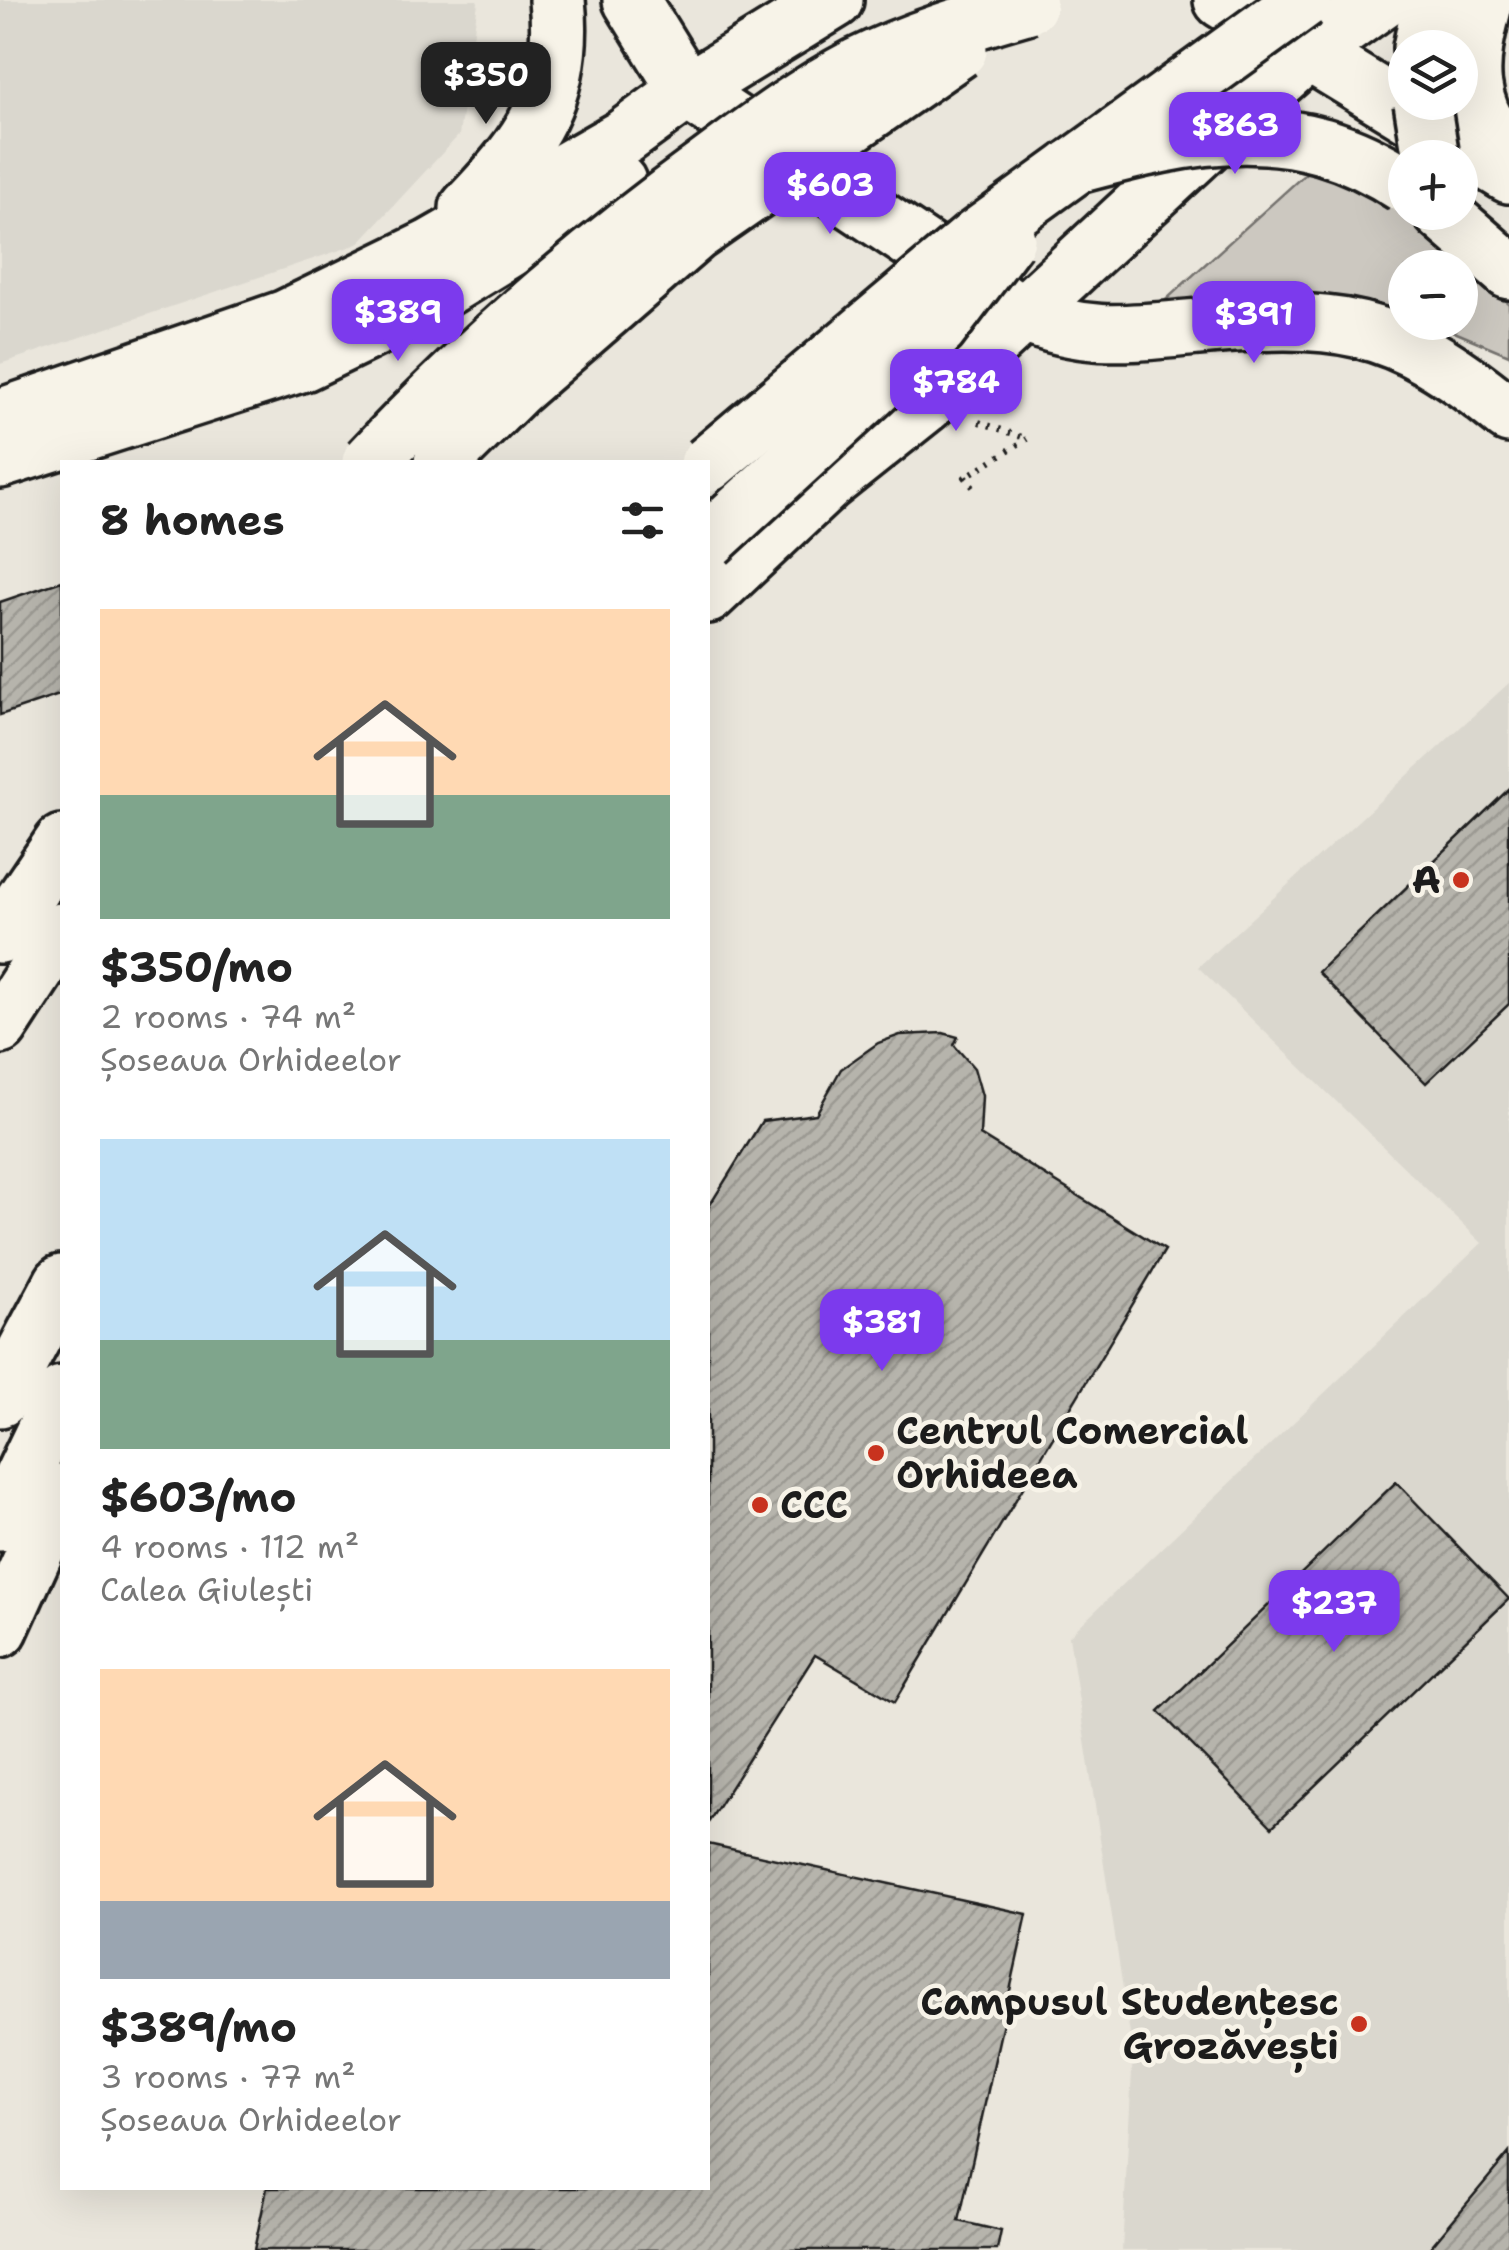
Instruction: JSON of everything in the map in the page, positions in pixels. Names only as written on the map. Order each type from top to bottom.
[{"type":"main road","points":[[430,248],[518,155],[548,104],[558,48],[557,0]]},
{"type":"main road","points":[[631,0],[702,101],[1022,314],[1064,331],[1103,336],[1316,321],[1365,329],[1412,346],[1462,376],[1509,415]]},
{"type":"main road","points":[[0,460],[319,355],[449,286],[652,161],[702,101],[835,0]]},
{"type":"main road","points":[[1222,0],[1307,26],[1509,175]]},
{"type":"main road","points":[[710,462],[875,319],[1061,174],[1307,26],[1382,0]]},
{"type":"main road","points":[[1424,30],[1430,0]]},
{"type":"main road","points":[[1485,0],[1474,43],[1472,90],[1486,130],[1509,156]]},
{"type":"main road","points":[[372,460],[470,362],[568,274],[785,109],[857,67],[930,34],[1033,2]]},
{"type":"main road","points":[[444,460],[544,364],[694,234],[1033,2]]},
{"type":"main road","points":[[710,593],[827,483],[926,404],[1022,314],[1307,26]]},
{"type":"main road","points":[[0,418],[286,318],[430,248],[624,136],[702,101]]},
{"type":"main road","points":[[710,539],[939,328],[1061,174],[1194,138],[1277,134],[1327,144],[1367,160],[1388,174]]},
{"type":"main road","points":[[1465,230],[1509,271]]},
{"type":"main road","points":[[0,935],[60,846]]},
{"type":"main road","points":[[0,1026],[60,934]]},
{"type":"main road","points":[[0,1399],[60,1287]]},
{"type":"main road","points":[[0,1523],[60,1398]]},
{"type":"main road","points":[[0,1629],[60,1496]]},
{"type":"path","points":[[972,487],[965,476],[1028,438]]},
{"type":"shaded area","points":[[0,0],[477,0],[459,135],[358,244],[0,364]]},
{"type":"shaded area","points":[[1316,164],[1388,201],[1388,230],[1427,230],[1449,250],[1388,250],[1388,314],[1292,308],[1148,316]]},
{"type":"shaded area","points":[[1478,276],[1509,304],[1509,355],[1473,340],[1478,340]]},
{"type":"shaded area","points":[[1509,683],[1509,2250],[1122,2250],[1133,2054],[1069,1636],[1482,1243],[1198,967]]},
{"type":"building","points":[[60,582],[60,695],[0,715],[0,602]]},
{"type":"building","name":"A","points":[[1509,789],[1509,1004],[1426,1083],[1318,972]]},
{"type":"building","name":"Centrul Comercial Orhideea","points":[[943,1033],[958,1037],[954,1045],[974,1068],[982,1096],[980,1135],[1165,1250],[895,1702],[815,1655],[710,1820],[710,1205],[762,1121],[816,1114],[841,1069],[878,1043],[900,1035]]},
{"type":"building","points":[[1396,1482],[1509,1599],[1272,1827],[1159,1711]]},
{"type":"building","points":[[710,1844],[1027,1914],[959,2221],[1001,2231],[997,2250],[254,2250],[267,2190],[710,2190]]},
{"type":"building","points":[[1509,2153],[1509,2250],[1428,2250]]},
{"type":"place","name":"A","points":[[1461,880]]},
{"type":"place","name":"Centrul Comercial Orhideea","points":[[876,1453]]},
{"type":"place","name":"CCC","points":[[760,1505]]},
{"type":"place","name":"Campusul Studențesc Grozăvești","points":[[1359,2024]]}]
